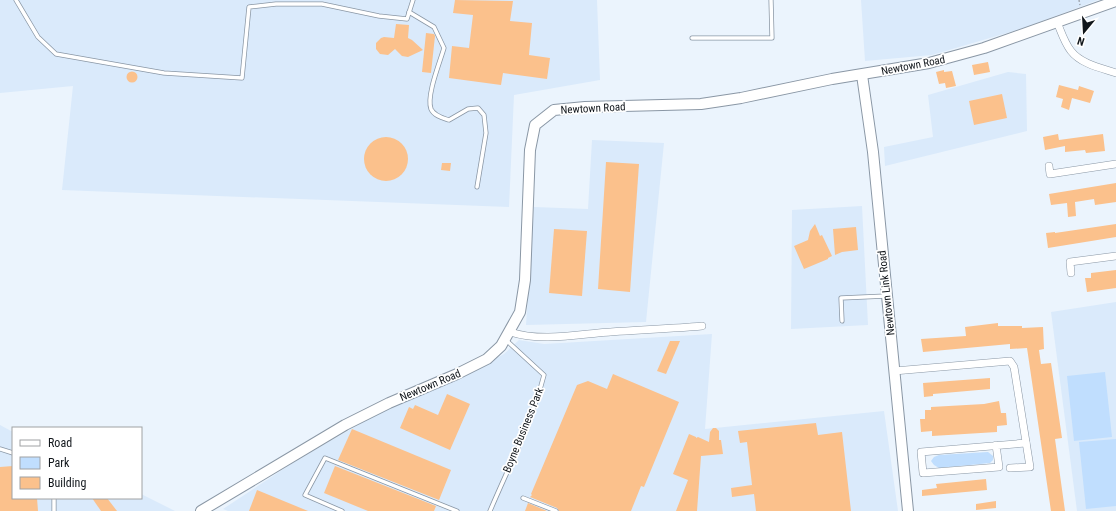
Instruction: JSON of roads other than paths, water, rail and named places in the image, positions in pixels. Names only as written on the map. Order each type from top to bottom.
[{"type":"street","name":"Newtown Road","points":[[201,511],[345,425],[389,403],[457,374],[487,359],[501,346],[508,336],[520,312],[525,280],[530,150],[536,124],[554,110],[585,107],[701,104],[741,98],[832,79],[929,63],[984,48],[1036,31],[1105,2],[1116,1]]},
{"type":"street","points":[[1057,22],[1065,42],[1071,52],[1087,63],[1116,73]]},
{"type":"street","name":"Newtown Link Road","points":[[862,75],[873,152],[908,511]]},
{"type":"street","points":[[1049,166],[1050,174],[1116,164]]},
{"type":"street","points":[[1071,273],[1070,262],[1116,256]]},
{"type":"street","points":[[508,336],[570,337],[598,333],[702,326]]},
{"type":"street","points":[[894,371],[1010,361],[1014,367],[1030,466],[1010,468]]},
{"type":"street","points":[[996,445],[999,467],[923,472],[921,452],[996,445],[1026,443]]},
{"type":"lane","points":[[16,0],[38,37],[56,54],[164,73],[242,78],[249,7],[276,4],[322,4],[379,16],[406,19],[413,0]]},
{"type":"lane","points":[[692,38],[772,38],[771,0]]},
{"type":"lane","points":[[409,12],[434,27],[444,48],[430,97],[432,110],[439,117],[449,120],[468,109],[478,108],[484,115],[486,133],[477,187]]},
{"type":"lane","points":[[842,321],[841,298],[887,296]]},
{"type":"lane","name":"Boyne Business Park","points":[[490,511],[531,414],[544,375],[508,336]]},
{"type":"lane","points":[[0,449],[12,453]]},
{"type":"lane","points":[[342,511],[305,495],[325,458],[457,511]]},
{"type":"lane","points":[[523,498],[556,511]]},
{"type":"lane","points":[[54,499],[54,511]]}]
